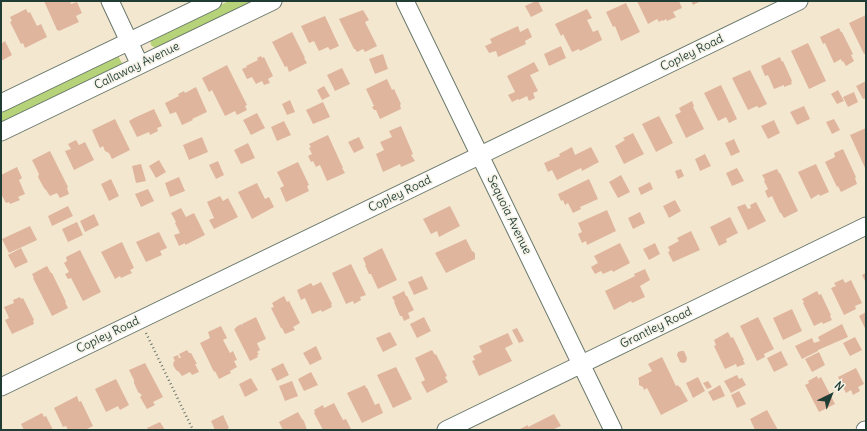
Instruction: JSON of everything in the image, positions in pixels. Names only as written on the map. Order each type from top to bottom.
[{"type":"street","points":[[110,1],[140,65]]},
{"type":"street","points":[[1,103],[213,1]]},
{"type":"street","name":"Callaway Avenue","points":[[1,132],[273,1]]},
{"type":"street","name":"Sequoia Avenue","points":[[405,1],[613,430]]},
{"type":"street","name":"Copley Road","points":[[1,387],[799,1]]},
{"type":"street","name":"Grantley Road","points":[[446,430],[866,226]]},
{"type":"path","points":[[139,320],[193,430]]},
{"type":"green space","points":[[229,1],[255,1],[156,49],[151,45],[150,39]]},
{"type":"green space","points":[[117,54],[123,65],[1,125],[1,111]]},
{"type":"building","points":[[44,1],[70,1],[71,4],[77,2],[82,13],[76,16],[79,22],[59,31],[57,30]]},
{"type":"building","points":[[538,1],[543,11],[531,17],[525,6]]},
{"type":"building","points":[[637,1],[679,1],[682,8],[673,12],[676,17],[667,21],[666,19],[659,22],[657,19],[648,24]]},
{"type":"building","points":[[691,1],[701,1],[693,5]]},
{"type":"building","points":[[626,3],[640,32],[621,41],[615,26],[613,27],[606,12]]},
{"type":"building","points":[[26,9],[28,13],[30,12],[37,26],[41,24],[47,37],[25,48],[23,43],[21,44],[10,22],[12,21],[10,17]]},
{"type":"building","points":[[587,9],[592,18],[587,20],[593,32],[598,30],[602,40],[580,51],[579,49],[572,52],[563,34],[561,36],[555,24]]},
{"type":"building","points":[[363,10],[369,20],[365,22],[377,46],[365,52],[363,49],[357,52],[339,19]]},
{"type":"building","points":[[866,15],[866,53],[864,54],[849,23]]},
{"type":"building","points":[[325,16],[339,46],[330,50],[328,47],[319,51],[314,41],[309,43],[301,26]]},
{"type":"building","points":[[518,26],[520,32],[528,28],[532,37],[525,41],[526,44],[498,57],[496,51],[489,53],[485,46],[492,43],[490,39]]},
{"type":"building","points":[[839,28],[853,54],[851,55],[854,61],[846,66],[841,59],[834,63],[825,43],[823,44],[820,37]]},
{"type":"building","points":[[292,32],[307,63],[289,72],[287,66],[285,67],[272,42]]},
{"type":"building","points":[[5,41],[12,55],[1,61],[1,44]]},
{"type":"building","points":[[808,43],[826,81],[809,89],[791,51]]},
{"type":"building","points":[[561,46],[566,58],[549,66],[544,54]]},
{"type":"building","points":[[383,54],[388,69],[375,74],[369,59]]},
{"type":"building","points":[[261,56],[262,58],[264,57],[273,76],[268,79],[270,83],[264,85],[262,81],[256,84],[252,77],[247,79],[242,69],[258,60],[257,58]]},
{"type":"building","points":[[780,57],[792,81],[792,84],[774,89],[768,75],[765,76],[761,66]]},
{"type":"building","points":[[534,62],[539,71],[530,75],[538,91],[533,93],[535,98],[529,101],[527,96],[512,102],[508,95],[515,92],[507,76]]},
{"type":"building","points":[[227,65],[247,105],[245,106],[247,110],[237,115],[235,111],[225,116],[212,90],[209,92],[202,78]]},
{"type":"building","points":[[342,68],[350,84],[335,91],[327,75]]},
{"type":"building","points":[[750,70],[767,104],[759,108],[757,106],[748,110],[732,78]]},
{"type":"building","points":[[387,79],[392,90],[394,89],[401,104],[401,109],[380,119],[376,110],[372,107],[374,106],[366,89]]},
{"type":"building","points":[[866,81],[866,98],[863,99],[856,86]]},
{"type":"building","points":[[721,85],[737,119],[729,123],[726,117],[718,121],[704,93]]},
{"type":"building","points":[[324,86],[330,96],[322,100],[317,90]]},
{"type":"building","points":[[196,87],[207,112],[182,125],[176,112],[170,114],[165,103],[179,96],[178,94],[184,91],[185,93]]},
{"type":"building","points":[[838,90],[844,101],[837,104],[831,94]]},
{"type":"building","points":[[854,92],[858,102],[848,107],[843,97]]},
{"type":"building","points":[[290,100],[295,112],[287,115],[282,104]]},
{"type":"building","points":[[692,101],[693,107],[704,129],[686,138],[675,115],[681,112],[679,108]]},
{"type":"building","points":[[323,102],[330,117],[313,124],[306,110]]},
{"type":"building","points":[[804,106],[810,119],[797,125],[790,112]]},
{"type":"building","points":[[154,109],[162,126],[157,128],[158,131],[150,135],[149,132],[137,137],[129,121]]},
{"type":"building","points":[[257,113],[265,128],[251,135],[243,120]]},
{"type":"building","points":[[659,116],[673,143],[656,152],[642,124]]},
{"type":"building","points":[[115,119],[130,150],[112,159],[109,153],[105,151],[103,146],[100,148],[92,130]]},
{"type":"building","points":[[834,119],[840,130],[832,134],[826,122]]},
{"type":"building","points":[[774,120],[780,133],[768,139],[761,126]]},
{"type":"building","points":[[284,121],[291,135],[277,141],[271,127]]},
{"type":"building","points":[[401,126],[413,154],[411,155],[415,161],[401,167],[400,164],[383,172],[376,154],[384,150],[380,142],[392,137],[389,131]]},
{"type":"building","points":[[866,128],[866,170],[850,135]]},
{"type":"building","points":[[633,133],[644,154],[624,164],[615,146],[625,140],[623,138]]},
{"type":"building","points":[[328,135],[345,173],[327,181],[320,165],[316,167],[308,156],[312,154],[309,144]]},
{"type":"building","points":[[202,137],[208,152],[189,160],[183,145]]},
{"type":"building","points":[[359,137],[364,148],[354,153],[348,142]]},
{"type":"building","points":[[734,139],[740,152],[731,156],[725,143]]},
{"type":"building","points":[[76,140],[79,145],[85,142],[94,160],[74,170],[65,151],[71,149],[68,144]]},
{"type":"building","points":[[248,143],[255,158],[241,164],[234,150]]},
{"type":"building","points":[[572,147],[575,155],[591,147],[599,162],[582,171],[581,168],[557,180],[552,170],[548,172],[544,163],[560,156],[559,154]]},
{"type":"building","points":[[843,149],[856,177],[857,184],[841,192],[825,162],[835,157],[834,153]]},
{"type":"building","points":[[50,151],[68,187],[69,194],[60,198],[57,193],[50,196],[44,188],[32,160]]},
{"type":"building","points":[[705,154],[711,166],[700,171],[695,159]]},
{"type":"building","points":[[159,160],[166,172],[156,178],[149,166]]},
{"type":"building","points":[[218,161],[224,175],[216,179],[209,165]]},
{"type":"building","points":[[298,162],[309,185],[307,186],[309,191],[286,202],[280,188],[284,186],[277,172]]},
{"type":"building","points":[[141,164],[146,181],[136,183],[132,166]]},
{"type":"building","points":[[816,164],[829,192],[820,196],[819,194],[811,199],[798,172]]},
{"type":"building","points":[[17,167],[22,178],[19,180],[25,194],[18,197],[20,200],[10,204],[9,202],[6,203],[1,194],[1,175]]},
{"type":"building","points":[[737,168],[744,181],[732,186],[726,173]]},
{"type":"building","points":[[681,169],[684,176],[678,179],[675,171]]},
{"type":"building","points":[[777,169],[798,211],[784,218],[772,196],[768,198],[765,191],[768,189],[762,175]]},
{"type":"building","points":[[621,175],[630,192],[618,198],[609,182]]},
{"type":"building","points":[[179,177],[185,191],[170,197],[165,183]]},
{"type":"building","points":[[111,179],[119,196],[109,201],[101,184]]},
{"type":"building","points":[[589,179],[598,199],[580,207],[581,209],[573,213],[568,203],[565,205],[563,200],[561,201],[558,194]]},
{"type":"building","points":[[650,182],[653,189],[641,195],[638,188]]},
{"type":"building","points":[[257,183],[265,199],[269,197],[274,207],[252,219],[238,192]]},
{"type":"building","points":[[148,189],[154,201],[141,207],[135,194]]},
{"type":"building","points":[[220,196],[223,201],[228,198],[238,217],[214,229],[209,220],[214,218],[207,202]]},
{"type":"building","points":[[675,200],[681,211],[669,218],[663,206]]},
{"type":"building","points":[[756,202],[766,221],[748,230],[737,207],[745,204],[748,209],[751,208],[750,205]]},
{"type":"building","points":[[68,206],[73,216],[52,226],[48,216]]},
{"type":"building","points":[[450,206],[460,226],[439,237],[437,231],[431,234],[423,219]]},
{"type":"building","points":[[181,208],[186,217],[194,213],[205,235],[185,245],[185,243],[179,246],[174,235],[180,233],[171,213]]},
{"type":"building","points":[[607,210],[616,231],[587,245],[586,241],[582,243],[578,234],[582,232],[578,223]]},
{"type":"building","points":[[640,212],[645,223],[633,229],[628,218]]},
{"type":"building","points":[[94,214],[99,225],[85,232],[80,221]]},
{"type":"building","points":[[730,217],[738,233],[726,239],[727,242],[719,246],[710,227]]},
{"type":"building","points":[[77,222],[83,235],[68,242],[62,229]]},
{"type":"building","points":[[30,226],[37,240],[9,253],[2,239]]},
{"type":"building","points":[[691,231],[700,250],[673,262],[668,252],[670,251],[668,247],[679,241],[677,238]]},
{"type":"building","points":[[159,232],[167,248],[160,251],[162,255],[146,262],[136,242]]},
{"type":"building","points":[[466,239],[475,254],[475,259],[446,273],[435,253]]},
{"type":"building","points":[[122,242],[134,268],[130,270],[132,273],[115,279],[101,252]]},
{"type":"building","points":[[620,243],[630,263],[613,272],[612,270],[603,274],[601,271],[595,274],[591,267],[598,263],[594,256]]},
{"type":"building","points":[[655,243],[660,254],[649,260],[643,249]]},
{"type":"building","points":[[21,248],[28,262],[15,268],[8,255]]},
{"type":"building","points":[[382,248],[397,280],[378,289],[371,274],[369,274],[363,258]]},
{"type":"building","points":[[80,250],[101,292],[83,301],[71,278],[68,279],[65,274],[69,272],[64,263],[67,261],[66,257]]},
{"type":"building","points":[[351,264],[366,295],[360,297],[361,300],[354,304],[353,301],[346,304],[332,273]]},
{"type":"building","points":[[47,266],[52,273],[68,308],[52,316],[32,274]]},
{"type":"building","points":[[645,269],[650,280],[640,286],[645,297],[632,303],[631,301],[614,310],[605,291],[635,276],[634,274]]},
{"type":"building","points":[[866,273],[866,283],[862,275]]},
{"type":"building","points":[[422,276],[428,289],[414,295],[408,282]]},
{"type":"building","points":[[843,279],[845,283],[851,280],[862,303],[855,306],[856,309],[844,315],[831,288],[836,286],[834,283]]},
{"type":"building","points":[[321,282],[332,304],[332,307],[322,312],[321,310],[312,314],[305,298],[301,300],[297,290],[311,283],[313,286]]},
{"type":"building","points":[[404,291],[414,310],[408,313],[410,318],[404,321],[402,316],[400,316],[392,297]]},
{"type":"building","points":[[817,291],[819,295],[821,294],[832,320],[823,324],[822,322],[814,326],[802,299]]},
{"type":"building","points":[[284,296],[287,302],[289,301],[300,323],[293,327],[295,330],[285,334],[271,308],[274,307],[272,303]]},
{"type":"building","points":[[20,297],[21,299],[23,298],[34,320],[34,324],[12,334],[5,320],[9,318],[4,307],[14,303],[13,300]]},
{"type":"building","points":[[792,309],[802,331],[783,340],[773,318]]},
{"type":"building","points":[[866,312],[866,330],[859,316]]},
{"type":"building","points":[[256,317],[266,339],[257,343],[260,350],[257,352],[259,354],[257,355],[258,357],[250,361],[234,329]]},
{"type":"building","points":[[424,317],[431,331],[417,338],[410,324]]},
{"type":"building","points":[[758,317],[774,349],[764,354],[765,357],[757,361],[740,326]]},
{"type":"building","points":[[842,324],[848,337],[818,350],[802,359],[795,346],[812,338],[814,343],[820,341],[818,337]]},
{"type":"building","points":[[221,326],[227,338],[223,340],[230,353],[233,351],[237,360],[234,361],[237,367],[230,371],[231,373],[219,379],[200,343],[210,338],[208,332]]},
{"type":"building","points":[[517,328],[524,341],[519,343],[512,330]]},
{"type":"building","points":[[390,332],[397,345],[383,352],[376,338]]},
{"type":"building","points":[[728,332],[731,338],[733,337],[745,364],[737,367],[736,364],[725,369],[714,346],[716,345],[714,340]]},
{"type":"building","points":[[508,333],[513,344],[505,348],[512,361],[479,376],[472,361],[475,360],[473,356],[482,352],[479,346]]},
{"type":"building","points":[[855,337],[862,350],[850,356],[843,343]]},
{"type":"building","points":[[316,346],[322,359],[310,365],[303,353]]},
{"type":"building","points":[[187,350],[191,353],[197,364],[195,364],[199,372],[192,375],[190,372],[182,376],[173,365],[175,361],[173,357],[178,355],[179,358],[181,358],[179,354]]},
{"type":"building","points":[[432,350],[435,355],[436,354],[447,376],[445,377],[448,382],[427,393],[421,382],[425,380],[415,358]]},
{"type":"building","points":[[684,351],[687,358],[686,362],[683,363],[680,362],[677,355],[678,352]]},
{"type":"building","points":[[781,351],[788,365],[774,372],[767,358]]},
{"type":"building","points":[[819,352],[825,365],[812,372],[805,359]]},
{"type":"building","points":[[662,357],[676,386],[678,385],[680,387],[688,401],[661,415],[647,388],[644,390],[643,387],[639,385],[638,378],[652,371],[648,364]]},
{"type":"building","points":[[145,363],[163,397],[153,402],[155,405],[147,409],[140,397],[142,395],[138,392],[129,370]]},
{"type":"building","points":[[283,363],[289,375],[277,381],[271,369]]},
{"type":"building","points":[[396,367],[412,399],[393,408],[377,375]]},
{"type":"building","points":[[856,368],[864,384],[858,387],[860,391],[853,395],[851,390],[846,393],[838,377]]},
{"type":"building","points":[[311,372],[318,385],[304,391],[298,379]]},
{"type":"building","points":[[737,375],[739,379],[742,378],[746,385],[731,393],[724,381]]},
{"type":"building","points":[[817,376],[818,379],[821,377],[835,404],[819,412],[805,385],[809,383],[808,381]]},
{"type":"building","points":[[698,377],[705,391],[693,398],[686,383]]},
{"type":"building","points":[[251,378],[258,390],[245,397],[239,384]]},
{"type":"building","points":[[116,379],[129,405],[120,410],[118,406],[106,412],[95,389]]},
{"type":"building","points":[[292,381],[298,396],[285,401],[279,386]]},
{"type":"building","points":[[708,381],[712,387],[707,389],[703,383]]},
{"type":"building","points":[[365,385],[375,405],[379,403],[383,413],[362,423],[347,393]]},
{"type":"building","points":[[720,385],[725,396],[713,401],[708,392]]},
{"type":"building","points":[[739,391],[746,404],[737,408],[731,395]]},
{"type":"building","points":[[77,396],[93,426],[85,430],[68,430],[66,426],[63,427],[54,408]]},
{"type":"building","points":[[334,403],[343,420],[346,419],[351,429],[323,430],[314,413],[314,410],[323,405],[324,408]]},
{"type":"building","points":[[767,410],[778,430],[755,430],[750,419]]},
{"type":"building","points":[[298,412],[304,421],[307,430],[283,430],[279,422]]},
{"type":"building","points":[[42,413],[44,417],[46,416],[53,430],[24,430],[21,424]]},
{"type":"building","points":[[554,414],[561,426],[554,429],[555,430],[518,430],[528,425],[528,427]]},
{"type":"building","points":[[223,415],[229,428],[225,430],[215,430],[211,421]]},
{"type":"building","points":[[160,422],[165,430],[148,430],[147,428]]}]
